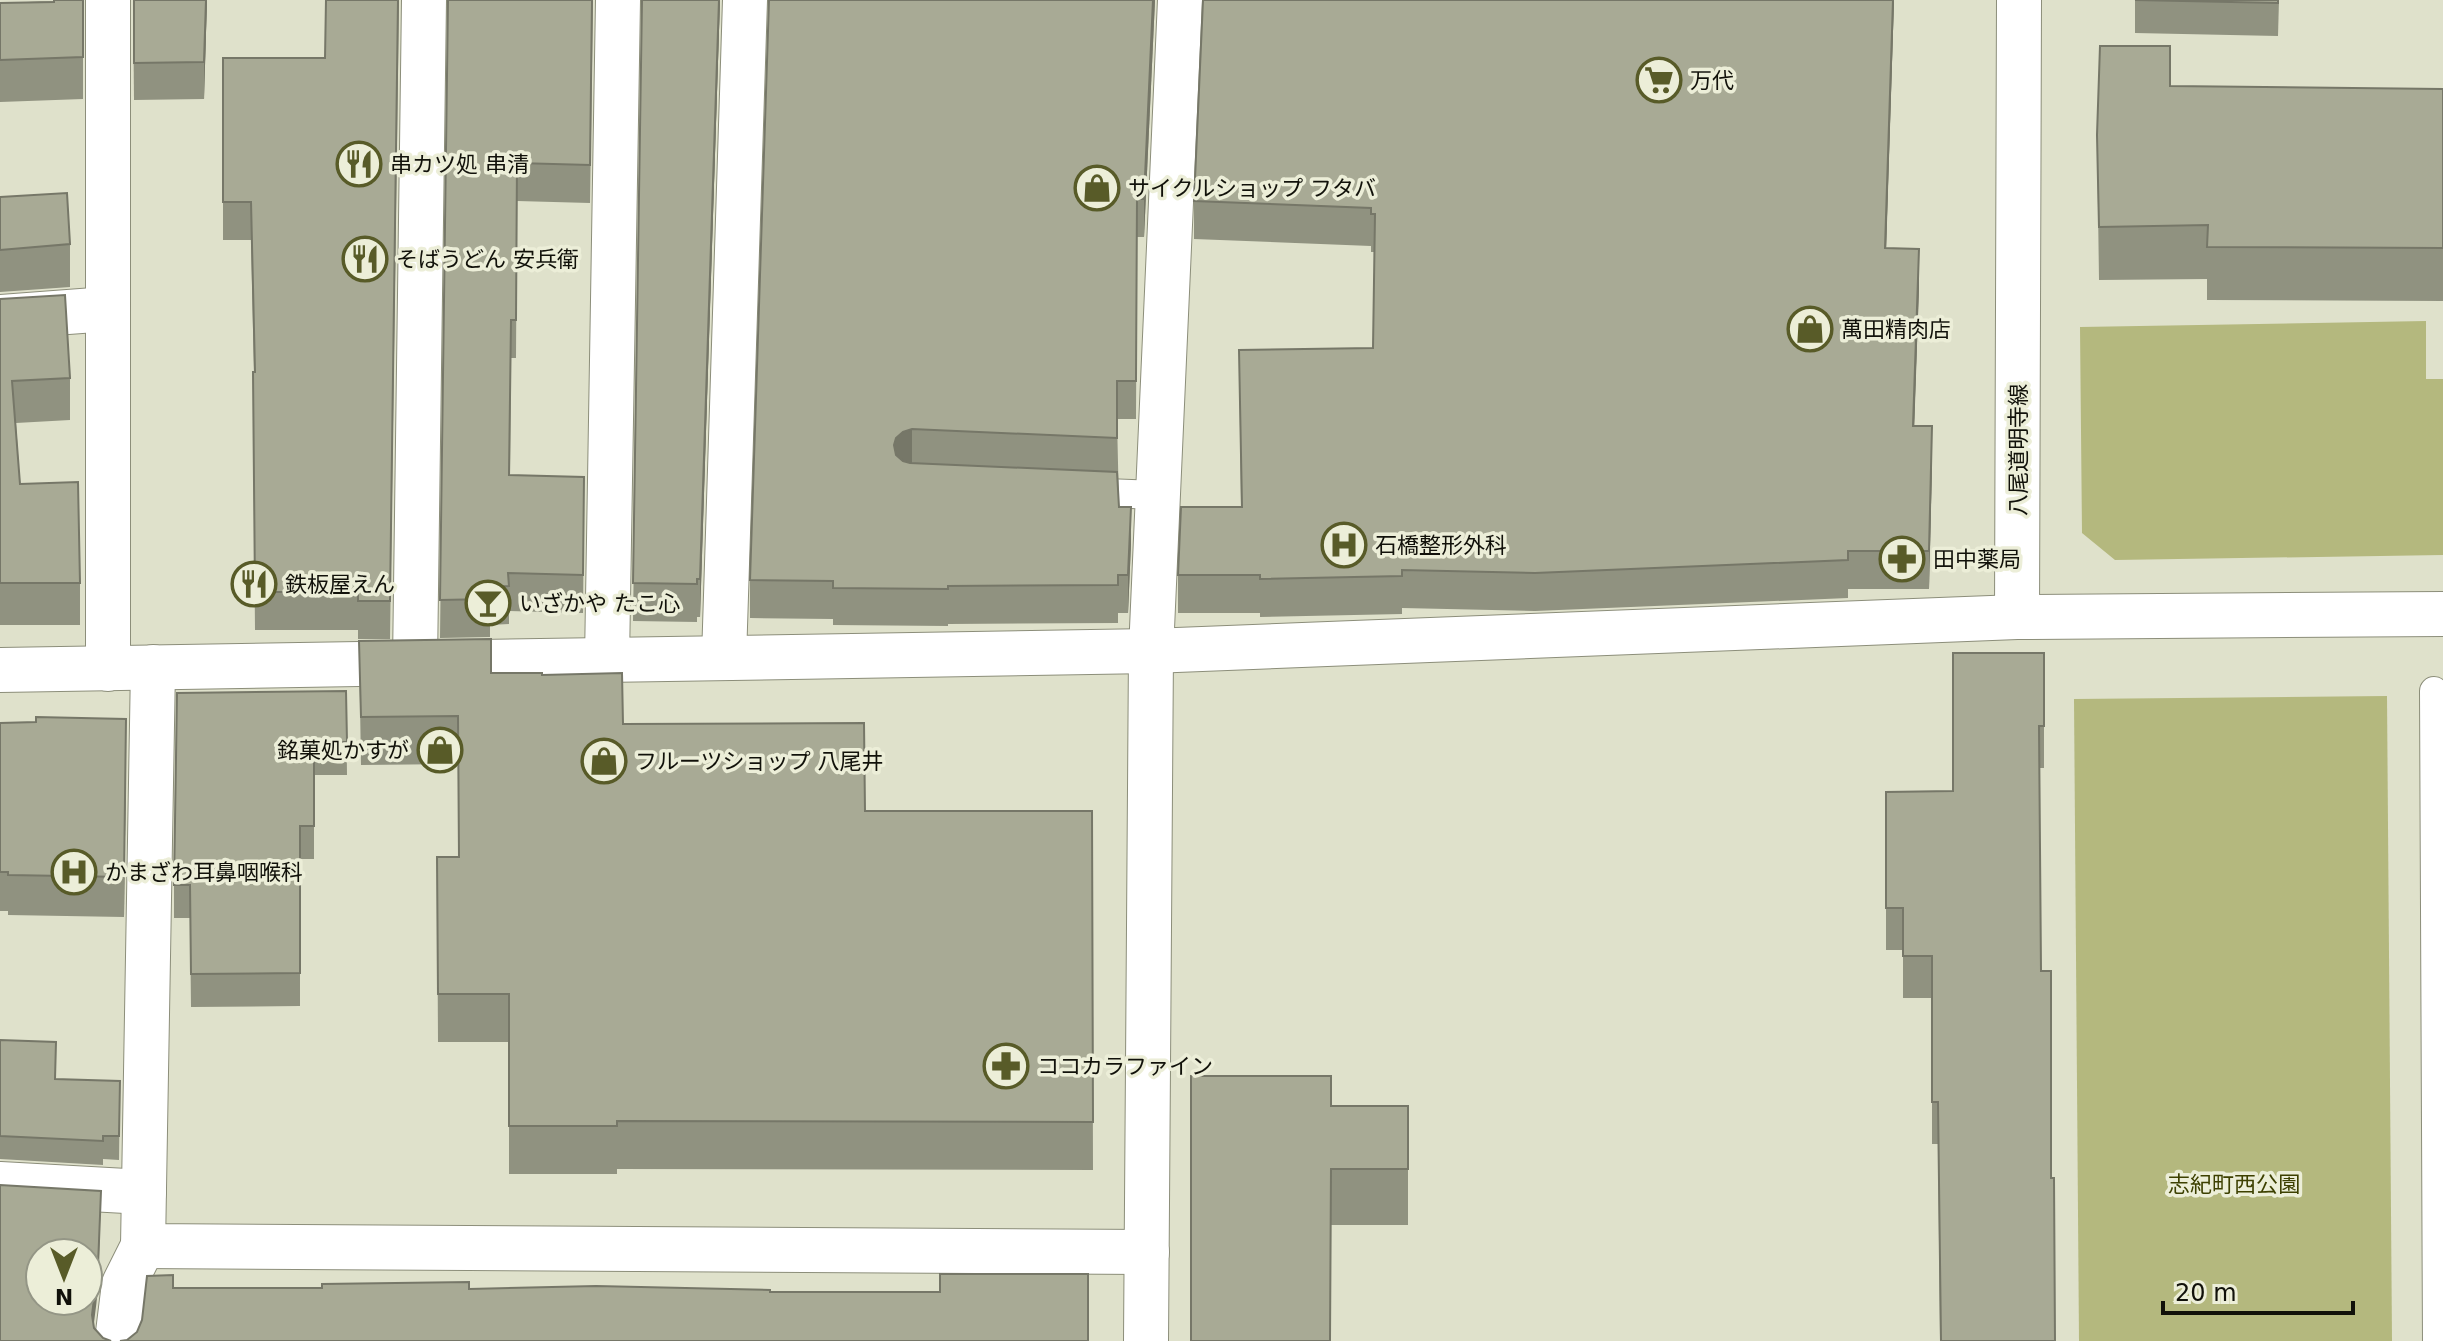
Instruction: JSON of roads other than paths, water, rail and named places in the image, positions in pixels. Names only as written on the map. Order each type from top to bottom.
[{"type":"street","points":[[108,0],[108,669]]},
{"type":"street","points":[[415,663],[424,0]]},
{"type":"street","points":[[607,660],[618,0]]},
{"type":"street","points":[[724,658],[745,0]]},
{"type":"street","points":[[1146,1341],[1151,651],[1180,0]]},
{"type":"street","name":"八尾道明寺線","points":[[2017,617],[2019,0]]},
{"type":"street","points":[[0,317],[108,309]]},
{"type":"street","points":[[0,670],[1151,651],[2017,617],[2443,614]]},
{"type":"street","points":[[117,1341],[124,1284],[143,1246],[153,667]]},
{"type":"street","points":[[0,1184],[144,1192]]},
{"type":"street","points":[[143,1246],[1147,1252]]},
{"type":"lane","points":[[1050,490],[1157,495]]},
{"type":"lane","points":[[2434,691],[2439,1006],[2437,1341]]},
{"type":"place","name":"万代","points":[[1659,80]]},
{"type":"place","name":"串カツ処 串清","points":[[359,164]]},
{"type":"place","name":"サイクルショップ フタバ","points":[[1097,188]]},
{"type":"place","name":"そばうどん 安兵衛","points":[[365,259]]},
{"type":"place","name":"萬田精肉店","points":[[1810,329]]},
{"type":"place","name":"石橋整形外科","points":[[1344,545]]},
{"type":"place","name":"田中薬局","points":[[1902,559]]},
{"type":"place","name":"鉄板屋えん","points":[[254,584]]},
{"type":"place","name":"いざかや たこ心","points":[[488,603]]},
{"type":"place","name":"銘菓処かすが","points":[[440,750]]},
{"type":"place","name":"フルーツショップ 八尾井","points":[[604,761]]},
{"type":"place","name":"かまざわ耳鼻咽喉科","points":[[74,872]]},
{"type":"place","name":"ココカラファイン","points":[[1006,1066]]},
{"type":"park label","name":"志紀町西公園","points":[[2234,1184]]}]
